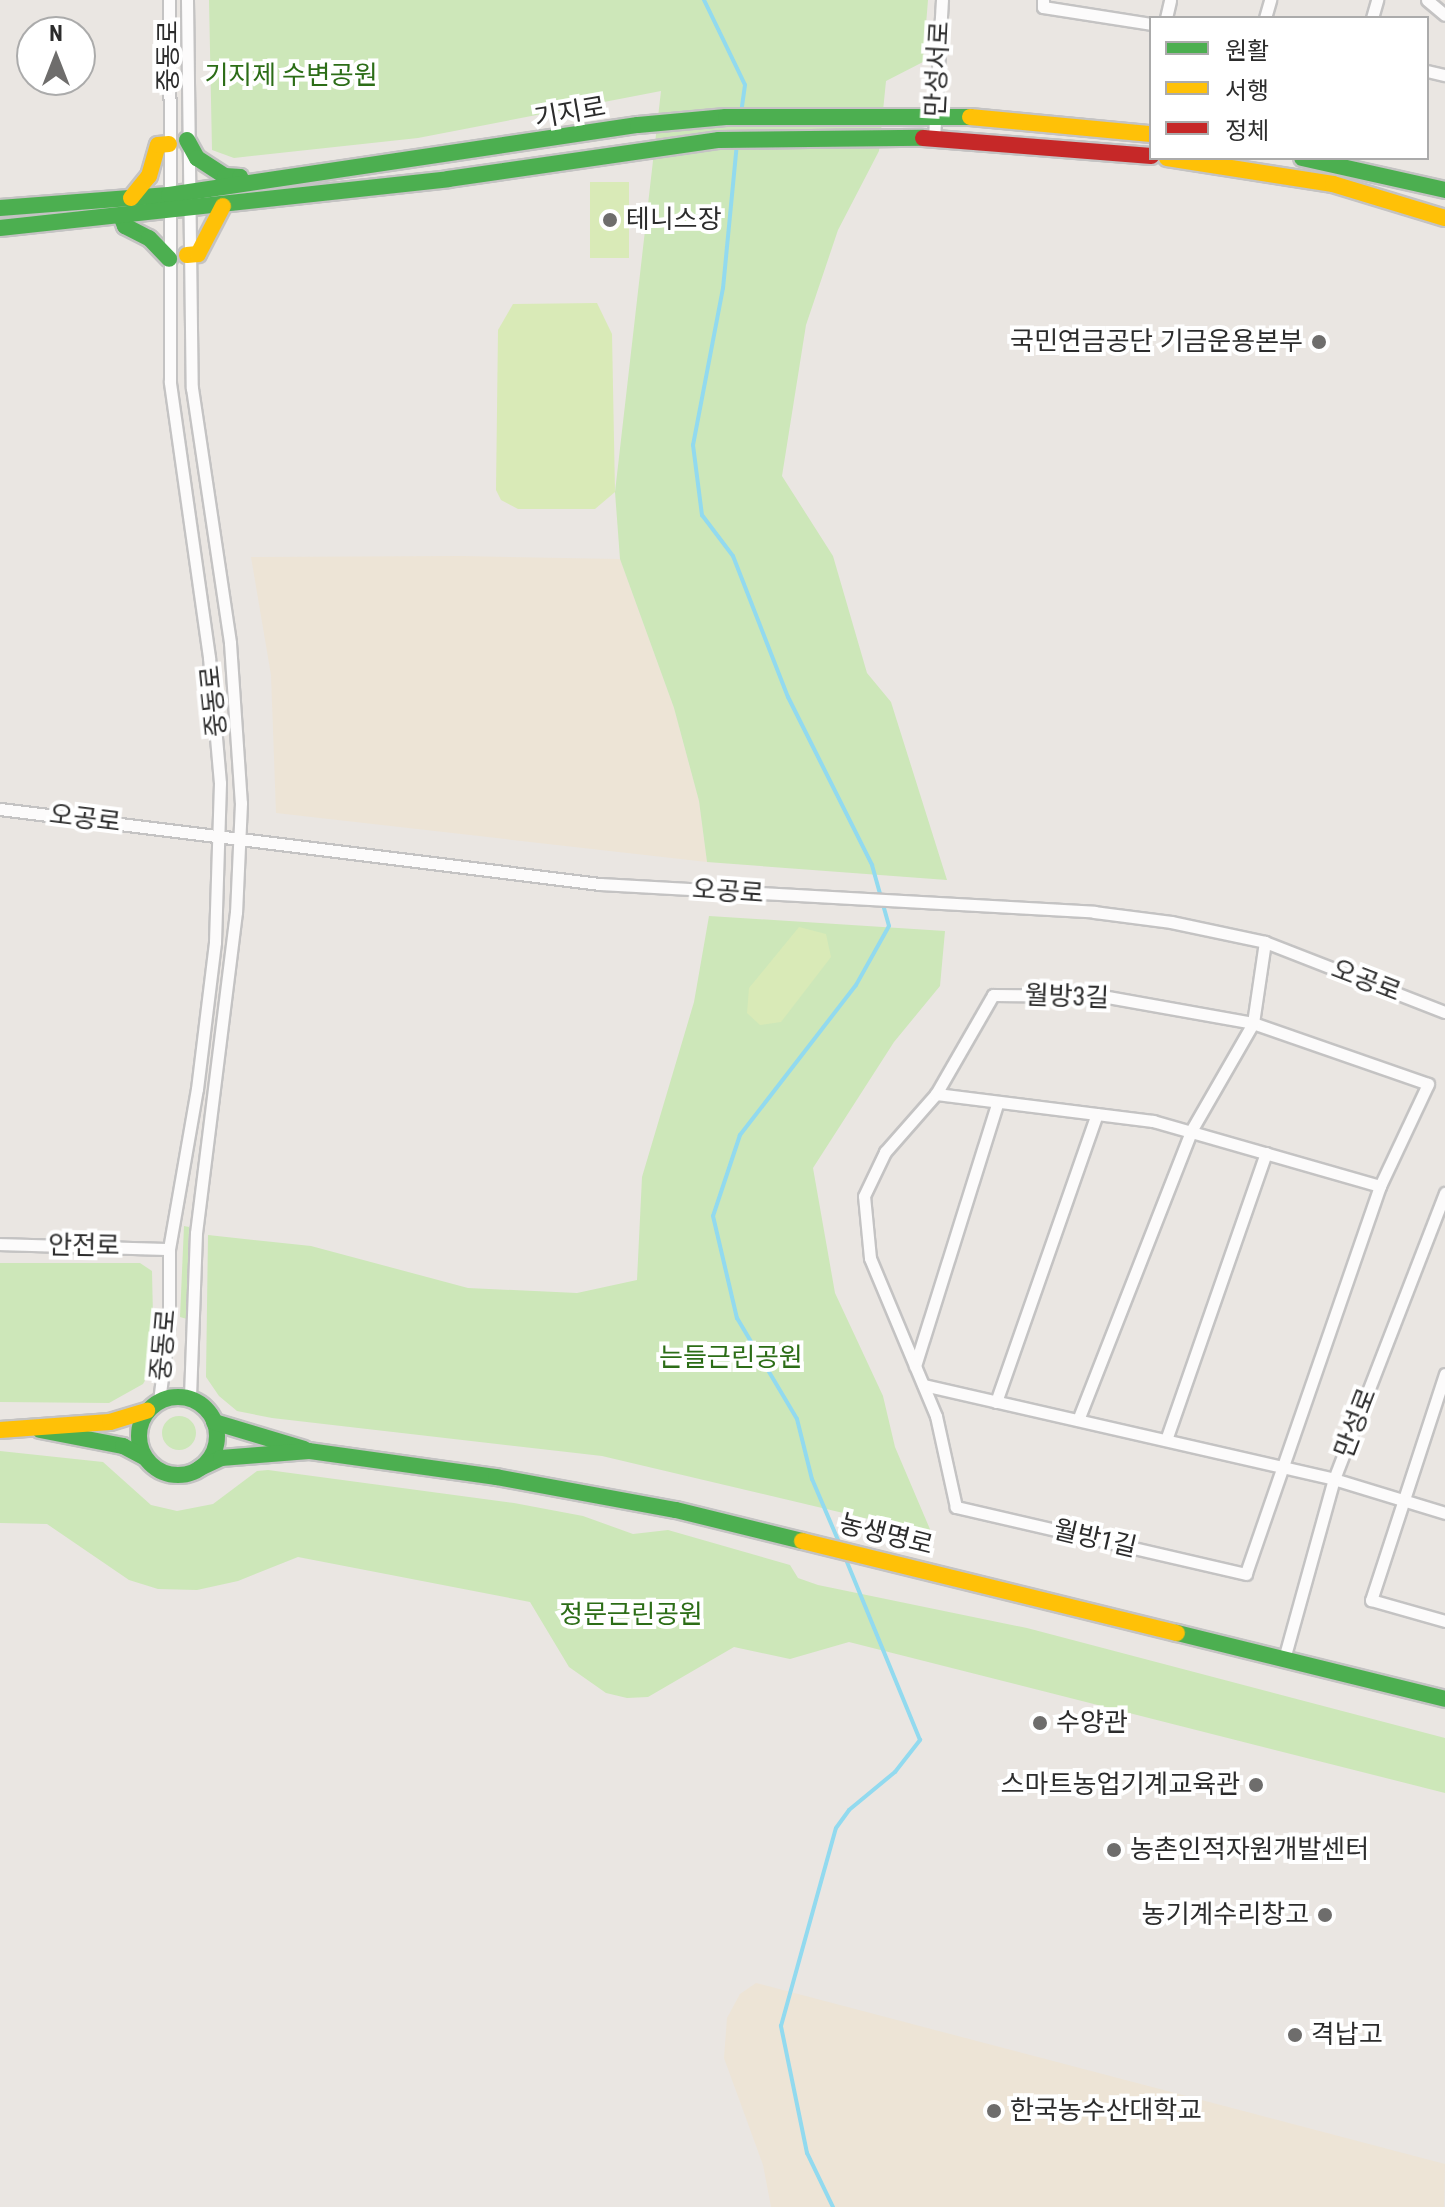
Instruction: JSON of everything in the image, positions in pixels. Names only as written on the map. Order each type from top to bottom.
[{"type":"street","name":"중동로","points":[[169,0],[169,144],[178,194],[187,210],[192,388],[236,712],[240,837],[227,995],[196,1233],[190,1399]]},
{"type":"street","name":"중동로","points":[[153,1406],[169,1323],[169,1249],[205,1030],[218,835],[215,707],[170,382],[168,212],[178,194],[187,140],[187,0]]},
{"type":"street","name":"만성서로","points":[[934,138],[942,0]]},
{"type":"street","points":[[1043,0],[1043,7],[1149,24]]},
{"type":"street","points":[[1427,0],[1445,15]]},
{"type":"street","name":"기지로","points":[[0,208],[178,194],[638,125],[726,117],[936,114],[1149,134]]},
{"type":"street","name":"기지로","points":[[0,228],[223,206],[719,140],[870,136],[934,138],[1149,156]]},
{"type":"street","points":[[187,140],[197,158],[225,176],[240,177],[240,185]]},
{"type":"street","points":[[131,198],[149,176],[158,145],[169,144]]},
{"type":"street","points":[[1180,160],[1333,184],[1445,218]]},
{"type":"street","points":[[1333,184],[1338,162],[1445,190]]},
{"type":"street","points":[[187,255],[198,254],[223,206]]},
{"type":"street","points":[[121,216],[125,226],[149,238],[169,259]]},
{"type":"street","name":"오공로","points":[[0,809],[600,884],[926,906],[1094,912],[1265,942],[1445,1012]]},
{"type":"street","points":[[1078,1420],[1191,1131],[1253,1023],[1265,942]]},
{"type":"street","name":"월방3길","points":[[864,1196],[885,1152],[936,1094],[993,995],[1102,996],[1253,1023],[1428,1084],[1380,1186],[1334,1320]]},
{"type":"street","points":[[936,1094],[997,1104],[1097,1114],[1191,1131],[1380,1186]]},
{"type":"street","points":[[915,1366],[997,1104]]},
{"type":"street","points":[[996,1402],[1097,1114]]},
{"type":"street","points":[[1166,1440],[1266,1153]]},
{"type":"street","name":"만성로","points":[[1284,1659],[1334,1479],[1445,1193]]},
{"type":"street","name":"월방1길","points":[[864,1196],[870,1258],[936,1416],[956,1507],[1246,1574],[1334,1320]]},
{"type":"street","points":[[1432,1228],[1445,1234]]},
{"type":"street","name":"안전로","points":[[0,1244],[169,1249]]},
{"type":"street","points":[[1445,1374],[1440,1404],[1371,1600],[1445,1621]]},
{"type":"street","points":[[924,1385],[1334,1479],[1405,1497],[1445,1513]]},
{"type":"street","points":[[38,1430],[64,1423],[110,1422],[153,1406],[190,1399],[214,1422],[309,1451]]},
{"type":"street","points":[[144,1457],[140,1424],[153,1406]]},
{"type":"street","points":[[200,1468],[215,1447],[214,1422]]},
{"type":"street","points":[[0,1430],[38,1430],[123,1446],[144,1457],[163,1473],[176,1475],[221,1458],[309,1451]]},
{"type":"street","name":"농생명로","points":[[309,1451],[496,1477],[773,1532],[1445,1699]]},
{"type":"shaded area","points":[[251,557],[620,559],[674,708],[699,801],[707,862],[276,813],[271,675]]},
{"type":"shaded area","name":"한국농수산대학교","points":[[756,1983],[1445,2164],[1444,2207],[771,2207],[763,2165],[724,2058],[727,2018],[740,1994]]},
{"type":"green space","name":"기지제 수변공원","points":[[209,0],[928,0],[923,62],[886,81],[879,151],[838,230],[806,325],[782,476],[833,556],[867,673],[891,702],[947,880],[707,862],[699,801],[674,708],[620,559],[615,492],[661,91],[418,138],[234,158],[212,150]]},
{"type":"green space","name":"테니스장","points":[[590,182],[629,182],[629,258],[590,258]]},
{"type":"green space","points":[[597,303],[612,334],[615,492],[595,509],[518,509],[501,500],[496,490],[498,330],[513,304]]},
{"type":"green space","name":"는들근린공원","points":[[709,916],[945,931],[940,986],[894,1042],[813,1168],[835,1293],[883,1396],[895,1447],[932,1534],[602,1456],[272,1418],[237,1411],[219,1396],[206,1377],[208,1235],[311,1246],[468,1288],[577,1293],[637,1280],[642,1177],[694,1002]]},
{"type":"green space","points":[[799,927],[826,934],[831,957],[781,1022],[760,1025],[747,1013],[749,988]]},
{"type":"green space","points":[[184,1226],[189,1227],[187,1319],[180,1317]]},
{"type":"green space","points":[[0,1263],[140,1263],[152,1271],[154,1365],[143,1384],[109,1403],[0,1402]]},
{"type":"green space","points":[[179,1416],[191,1421],[196,1433],[191,1445],[179,1450],[167,1445],[162,1433],[167,1421]]},
{"type":"green space","name":"정문근린공원","points":[[0,1451],[103,1462],[151,1505],[177,1511],[213,1504],[257,1471],[268,1470],[514,1503],[583,1516],[633,1534],[668,1530],[790,1565],[798,1578],[818,1585],[1027,1628],[1445,1738],[1445,1793],[849,1642],[790,1659],[734,1647],[648,1697],[627,1698],[606,1693],[569,1667],[530,1602],[298,1557],[238,1581],[197,1590],[158,1589],[129,1580],[47,1524],[0,1523]]},
{"type":"waterway","points":[[704,0],[745,85],[741,114]]},
{"type":"waterway","points":[[737,143],[723,288],[693,445],[702,515],[733,556],[788,697],[872,865],[889,926],[856,985],[740,1135],[713,1216],[737,1318],[797,1419],[812,1479],[841,1547]]},
{"type":"waterway","points":[[833,2207],[807,2153],[781,2026],[836,1828],[849,1810],[895,1772],[920,1740],[844,1555]]},
{"type":"traffic: fast","points":[[0,208],[169,195],[638,125],[726,117],[970,117]]},
{"type":"traffic: fast","points":[[0,228],[448,179],[719,140],[923,138]]},
{"type":"traffic: fast","points":[[187,140],[197,158],[225,176],[240,177],[240,183]]},
{"type":"traffic: fast","points":[[1311,160],[1445,190]]},
{"type":"traffic: fast","points":[[121,216],[125,226],[149,238],[169,259]]},
{"type":"traffic: fast","points":[[178,1397],[193,1400],[206,1408],[214,1421],[217,1436],[214,1451],[206,1464],[193,1472],[178,1475],[163,1472],[150,1464],[142,1451],[139,1436],[142,1421],[150,1408],[163,1400],[178,1397]]},
{"type":"traffic: fast","points":[[214,1422],[304,1449]]},
{"type":"traffic: fast","points":[[40,1430],[123,1446],[144,1457]]},
{"type":"traffic: fast","points":[[200,1468],[221,1458],[309,1451],[496,1477],[676,1510],[802,1541]]},
{"type":"traffic: fast","points":[[1177,1633],[1445,1699]]},
{"type":"traffic: slow","points":[[970,117],[1149,134]]},
{"type":"traffic: slow","points":[[131,198],[149,176],[158,145],[169,144]]},
{"type":"traffic: slow","points":[[1180,160],[1333,184],[1445,218]]},
{"type":"traffic: slow","points":[[187,255],[198,254],[223,206]]},
{"type":"traffic: slow","points":[[0,1430],[110,1422],[147,1411]]},
{"type":"traffic: slow","points":[[802,1541],[1177,1633]]},
{"type":"traffic: jam","points":[[923,138],[1149,156]]},
{"type":"place","name":"테니스장","points":[[610,220]]},
{"type":"place","name":"국민연금공단 기금운용본부","points":[[1319,342]]},
{"type":"place","name":"수양관","points":[[1040,1723]]},
{"type":"place","name":"스마트농업기계교육관","points":[[1256,1785]]},
{"type":"place","name":"농촌인적자원개발센터","points":[[1114,1850]]},
{"type":"place","name":"농기계수리창고","points":[[1325,1915]]},
{"type":"place","name":"격납고","points":[[1295,2035]]},
{"type":"place","name":"한국농수산대학교","points":[[994,2111]]}]
